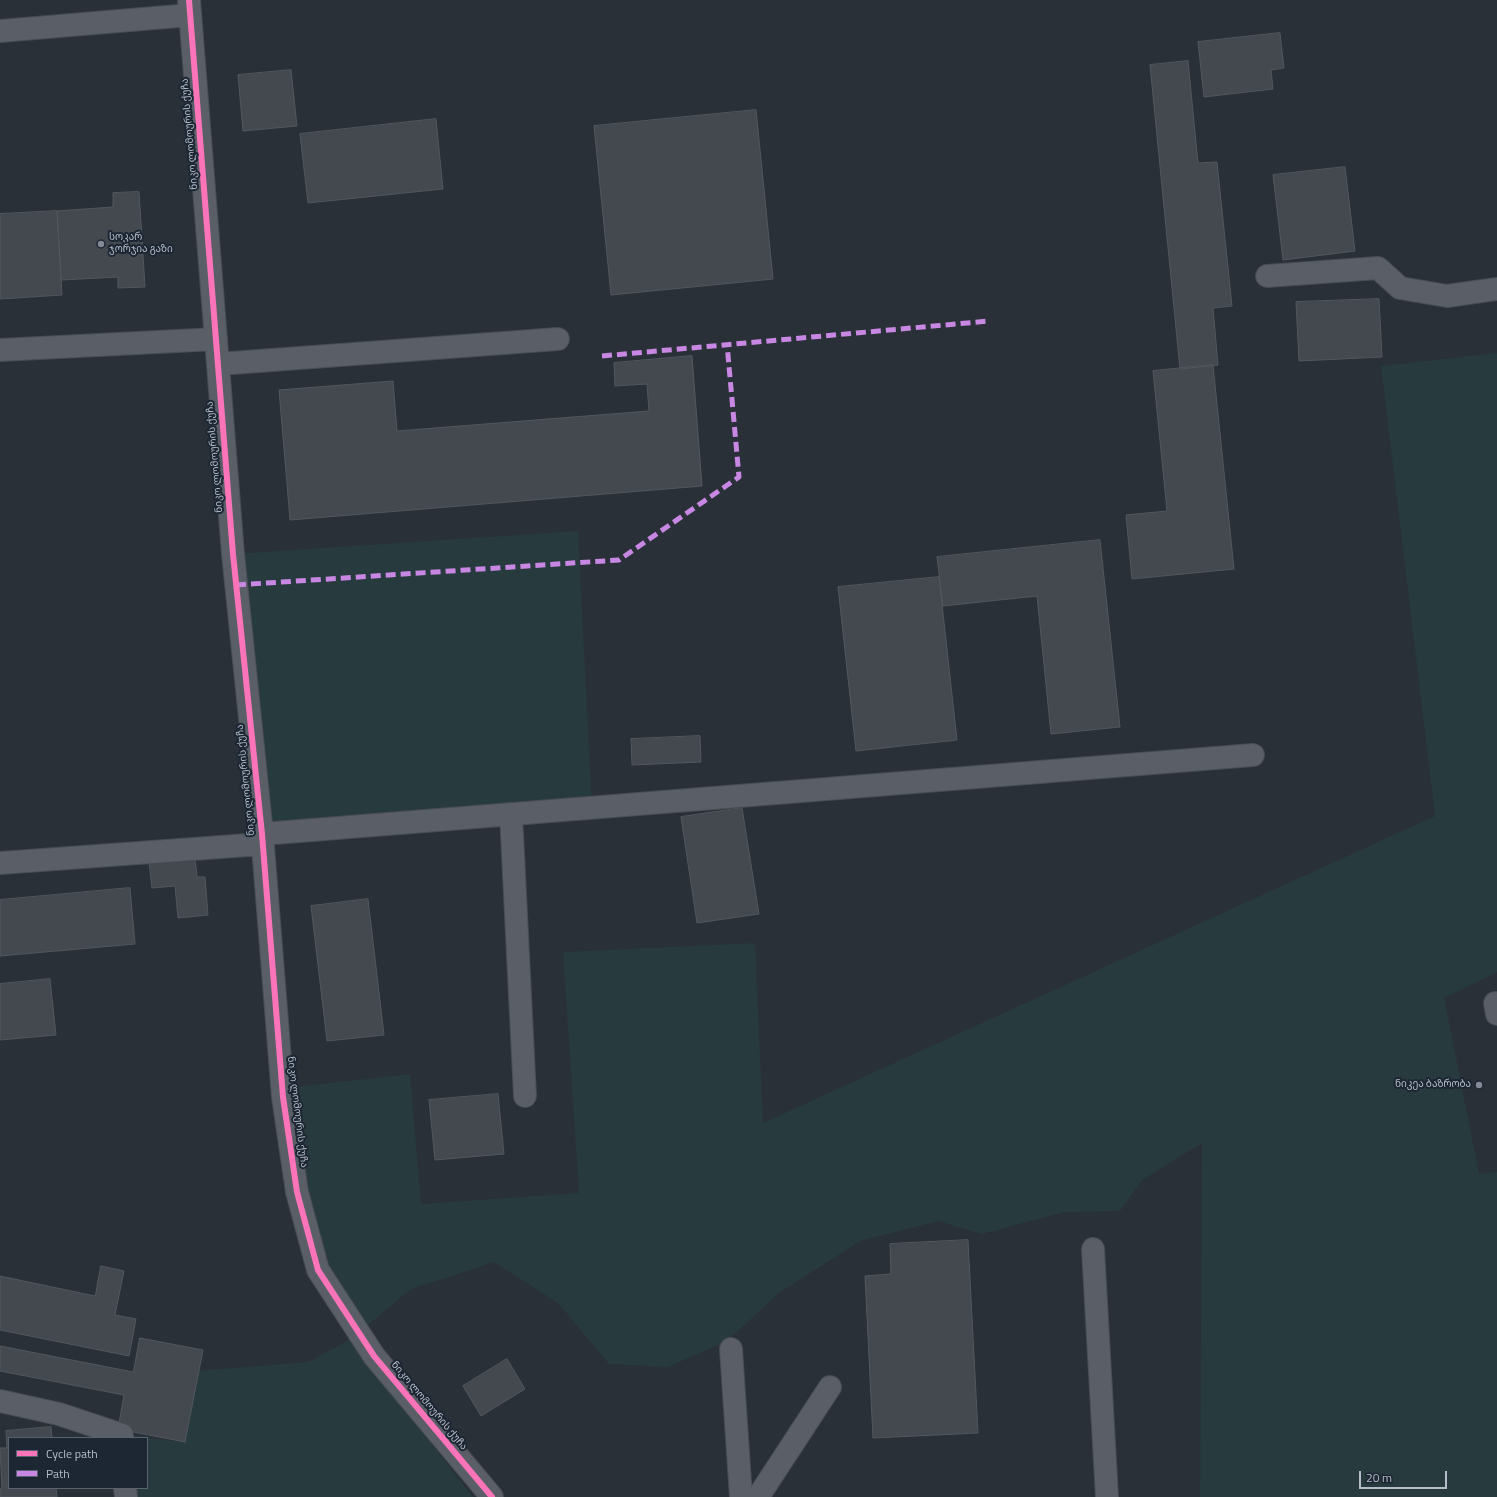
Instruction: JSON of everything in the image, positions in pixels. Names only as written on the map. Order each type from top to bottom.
[{"type":"street","points":[[0,31],[189,8]]},
{"type":"street","name":"ნიკო ლომოურის ქუჩა","points":[[189,8],[236,585],[262,839],[282,1097],[297,1192],[318,1270],[374,1356],[492,1497]]},
{"type":"street","points":[[1267,276],[1378,268],[1400,288],[1448,296],[1497,289]]},
{"type":"street","points":[[0,350],[216,339]]},
{"type":"street","points":[[218,364],[558,339]]},
{"type":"street","points":[[0,863],[511,814],[1253,755]]},
{"type":"street","points":[[511,814],[525,1096]]},
{"type":"street","points":[[1093,1249],[1107,1497]]},
{"type":"street","points":[[731,1349],[741,1497]]},
{"type":"street","points":[[758,1497],[830,1387]]},
{"type":"street","points":[[0,1401],[59,1414],[122,1435],[122,1437]]},
{"type":"green space","points":[[1497,353],[1497,972],[1444,998],[1479,1174],[1497,1172],[1497,1497],[1200,1497],[1202,1143],[1142,1180],[1120,1211],[1064,1212],[982,1234],[938,1221],[860,1241],[779,1293],[727,1341],[668,1367],[609,1364],[558,1303],[494,1262],[411,1289],[350,1340],[473,1497],[126,1497],[125,1489],[148,1489],[148,1438],[185,1442],[183,1372],[309,1362],[349,1340],[307,1263],[277,1089],[410,1074],[421,1204],[579,1193],[563,952],[755,943],[763,1123],[1435,816],[1381,366]]},
{"type":"green space","points":[[578,531],[592,807],[256,834],[233,554]]},
{"type":"green space","points":[[122,1435],[140,1437],[122,1437]]},
{"type":"building","points":[[1280,33],[1284,68],[1271,70],[1273,89],[1204,97],[1198,42]]},
{"type":"building","points":[[1188,61],[1198,163],[1217,162],[1232,306],[1213,308],[1218,365],[1180,369],[1150,65]]},
{"type":"building","points":[[291,70],[297,126],[243,131],[238,75]]},
{"type":"building","points":[[756,110],[773,279],[611,295],[594,126]]},
{"type":"building","points":[[436,119],[443,189],[308,203],[300,134]]},
{"type":"building","points":[[1345,167],[1355,251],[1283,260],[1273,175]]},
{"type":"building","name":"სოკარ ჯორჯია გაზი","points":[[139,192],[145,287],[118,288],[118,277],[61,280],[57,211],[113,207],[113,193]]},
{"type":"building","points":[[57,211],[62,295],[0,299],[0,214]]},
{"type":"building","points":[[1379,299],[1382,357],[1299,361],[1296,302]]},
{"type":"building","points":[[692,356],[702,486],[290,520],[279,390],[393,381],[397,431],[649,411],[647,384],[615,386],[614,363]]},
{"type":"building","points":[[1213,365],[1234,569],[1132,579],[1126,515],[1167,511],[1153,371]]},
{"type":"building","points":[[1100,540],[1120,727],[1051,734],[1037,596],[943,606],[937,557]]},
{"type":"building","points":[[939,577],[957,740],[856,751],[838,587]]},
{"type":"building","points":[[700,736],[701,762],[632,765],[631,739]]},
{"type":"building","points":[[742,808],[759,914],[697,923],[681,817]]},
{"type":"building","points":[[195,857],[197,877],[205,877],[208,915],[178,918],[175,886],[152,888],[149,862]]},
{"type":"building","points":[[130,888],[135,944],[0,956],[0,900]]},
{"type":"building","points":[[368,899],[384,1035],[327,1041],[311,906]]},
{"type":"building","points":[[50,979],[56,1035],[0,1040],[0,984]]},
{"type":"building","points":[[498,1094],[504,1154],[435,1160],[429,1100]]},
{"type":"building","points":[[968,1240],[978,1433],[873,1438],[865,1276],[891,1274],[890,1244]]},
{"type":"building","points":[[101,1266],[124,1271],[115,1315],[136,1319],[129,1356],[0,1330],[0,1276],[95,1296]]},
{"type":"building","points":[[140,1338],[203,1350],[185,1442],[118,1429],[124,1395],[0,1371],[0,1346],[133,1372]]},
{"type":"building","points":[[507,1359],[525,1389],[481,1416],[463,1386]]},
{"type":"building","points":[[51,1427],[52,1437],[8,1437],[8,1489],[56,1489],[57,1497],[0,1497],[0,1489],[2,1488],[0,1448],[7,1448],[6,1431]]},
{"type":"marked path","points":[[602,356],[989,321]]},
{"type":"marked path","points":[[236,585],[619,560],[739,477],[727,344]]},
{"type":"cycle path","points":[[189,0],[233,554],[262,834],[283,1097],[297,1192],[318,1270],[374,1356],[492,1497]]},
{"type":"place","name":"სოკარ ჯორჯია გაზი","points":[[101,244]]},
{"type":"place","name":"ნიკეა ბაზრობა","points":[[1479,1085]]}]
